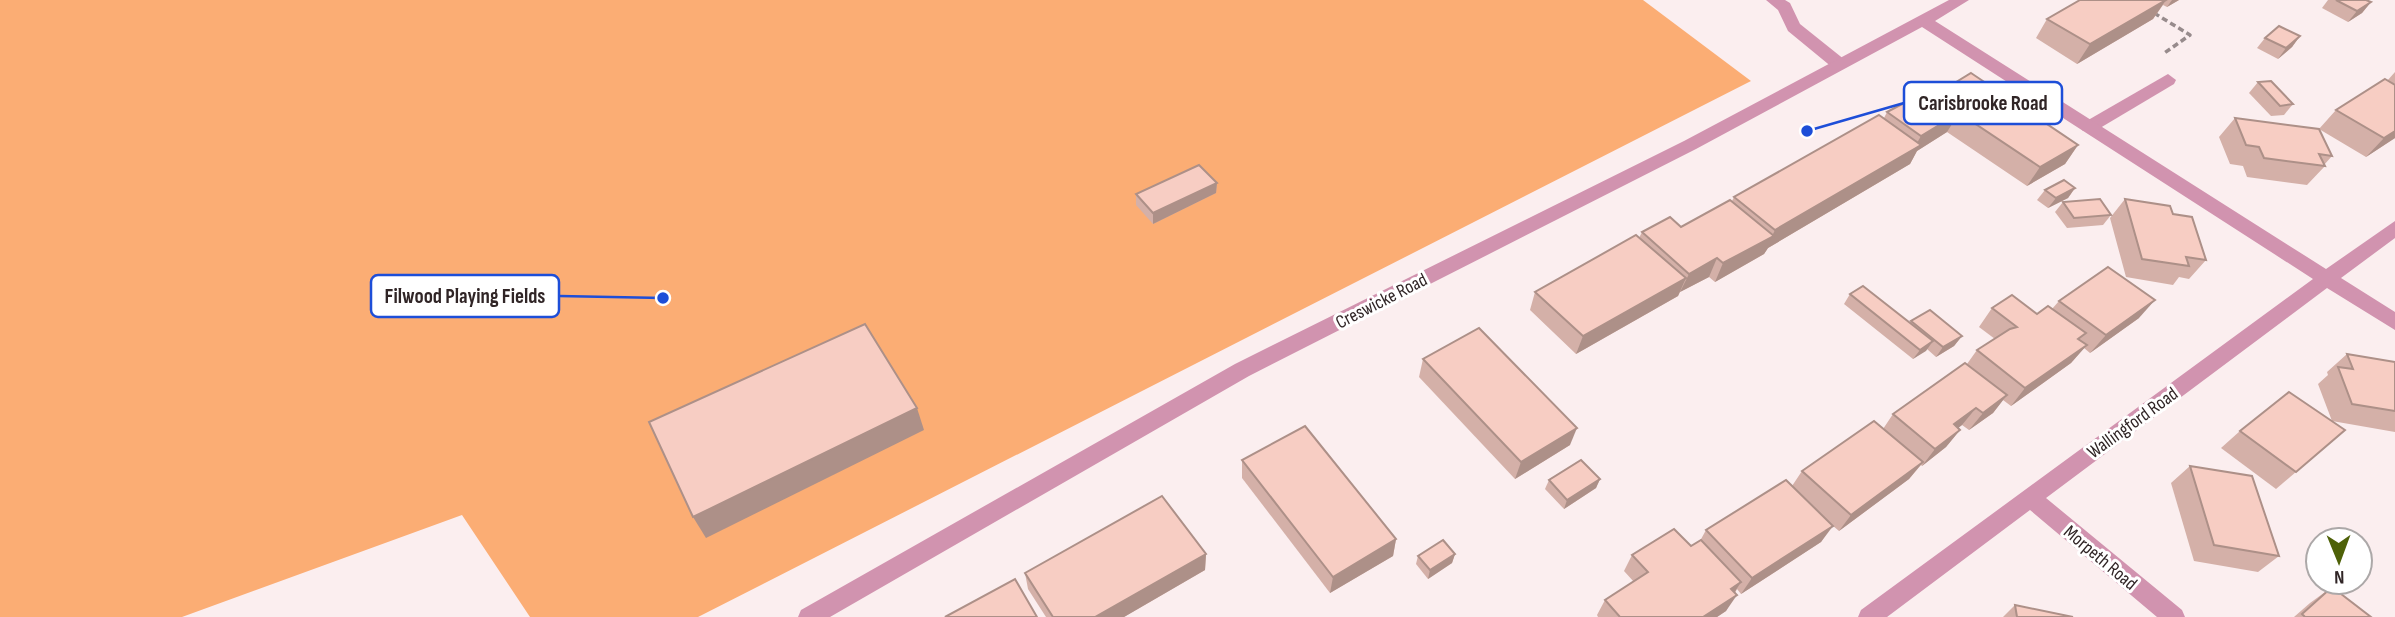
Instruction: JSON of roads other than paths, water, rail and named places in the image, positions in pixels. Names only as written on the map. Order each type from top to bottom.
[{"type":"street","points":[[1773,0],[1784,7],[1794,27],[1839,64]]},
{"type":"street","name":"Creswicke Road","points":[[809,617],[1242,369],[1690,145],[1961,0]]},
{"type":"street","points":[[1924,21],[2395,322]]},
{"type":"street","points":[[2090,127],[2168,80]]},
{"type":"street","name":"Wallingford Road","points":[[1869,617],[2395,229]]},
{"type":"street","name":"Morpeth Road","points":[[2029,497],[2174,617]]},
{"type":"place","name":"Carisbrooke Road","points":[[1807,131]]},
{"type":"place","name":"Filwood Playing Fields","points":[[663,298]]}]
